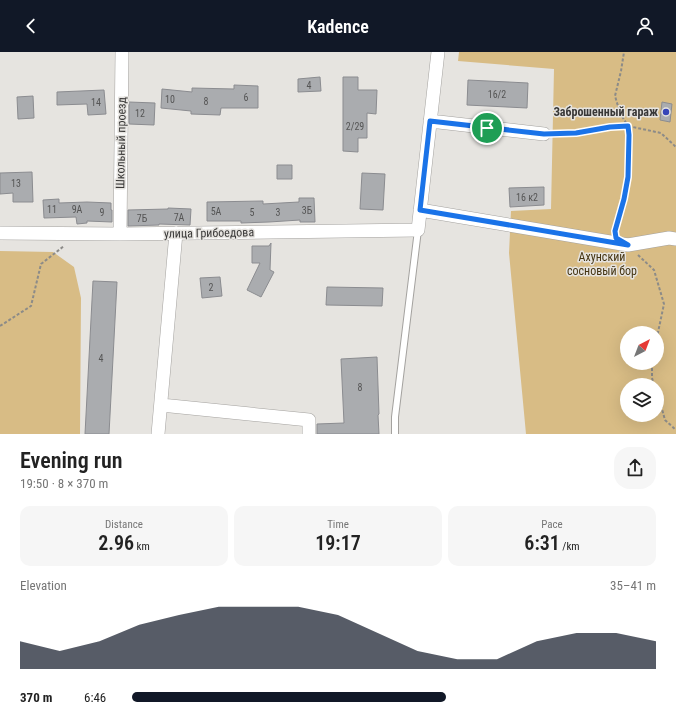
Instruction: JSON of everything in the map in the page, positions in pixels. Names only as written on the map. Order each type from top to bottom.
[{"type":"street","name":"Школьный проезд","points":[[120,234],[122,52]]},
{"type":"street","points":[[418,230],[438,52]]},
{"type":"street","points":[[430,121],[544,134]]},
{"type":"street","points":[[420,210],[628,245],[676,238]]},
{"type":"street","name":"улица Грибоедова","points":[[0,233],[120,234],[418,230]]},
{"type":"street","points":[[158,434],[176,233]]},
{"type":"street","points":[[161,405],[309,420],[309,434]]},
{"type":"lane","points":[[396,434],[394,417],[418,230]]},
{"type":"path","points":[[615,231],[624,199],[628,177],[628,126],[620,113],[615,96],[624,52]]},
{"type":"path","points":[[544,134],[576,133],[610,127],[628,126],[661,133],[676,147]]},
{"type":"path","points":[[0,326],[31,306],[41,264],[78,234]]},
{"type":"path","points":[[628,245],[654,270],[664,304],[659,326]]},
{"type":"path","points":[[664,416],[665,420],[676,430]]},
{"type":"green space","name":"Ахунский сосновый бор","points":[[459,52],[676,52],[676,434],[526,434],[509,253],[511,211],[551,209],[554,69],[458,61]]},
{"type":"green space","points":[[0,251],[53,252],[74,267],[81,298],[80,434],[0,434]]},
{"type":"building","points":[[320,77],[321,91],[298,92],[298,79]]},
{"type":"building","points":[[343,77],[358,77],[358,90],[377,90],[376,114],[367,113],[367,138],[358,138],[358,152],[343,151]]},
{"type":"building","points":[[468,80],[528,83],[527,108],[467,105]]},
{"type":"building","points":[[234,85],[258,86],[258,108],[221,108],[220,115],[191,114],[191,111],[161,108],[162,89],[192,92],[192,88],[234,89]]},
{"type":"building","points":[[104,90],[106,114],[88,115],[87,104],[57,105],[57,92]]},
{"type":"building","points":[[33,96],[34,118],[18,119],[17,97]]},
{"type":"building","points":[[129,102],[155,103],[154,125],[129,124]]},
{"type":"building","name":"Заброшенный гараж","points":[[662,102],[672,104],[670,122],[660,120]]},
{"type":"building","points":[[277,165],[292,165],[292,179],[277,179]]},
{"type":"building","points":[[32,172],[33,202],[13,202],[13,193],[0,194],[0,173]]},
{"type":"building","points":[[362,173],[385,174],[383,210],[360,209]]},
{"type":"building","points":[[544,187],[544,205],[510,207],[509,188]]},
{"type":"building","points":[[299,198],[314,198],[315,222],[300,222],[300,220],[241,223],[241,221],[207,221],[207,202],[263,201],[263,204],[299,202]]},
{"type":"building","points":[[59,199],[59,203],[111,203],[112,222],[87,221],[87,223],[77,224],[76,217],[44,218],[43,200]]},
{"type":"building","points":[[168,208],[191,209],[190,225],[159,224],[128,226],[128,210]]},
{"type":"building","points":[[271,243],[270,270],[274,272],[261,297],[247,290],[260,263],[252,263],[252,246],[269,246]]},
{"type":"building","points":[[220,277],[222,296],[202,298],[200,278]]},
{"type":"building","points":[[93,281],[117,282],[109,434],[85,434]]},
{"type":"building","points":[[327,287],[383,288],[382,306],[326,305]]},
{"type":"building","points":[[377,357],[379,434],[317,434],[317,424],[344,423],[341,359]]},
{"type":"place","name":"Заброшенный гараж","points":[[666,112]]},
{"type":"route","points":[[430,121],[487,128],[544,134],[576,133],[610,127],[628,126],[628,177],[620,216],[615,231],[616,238],[628,245],[420,210],[430,121]]}]
